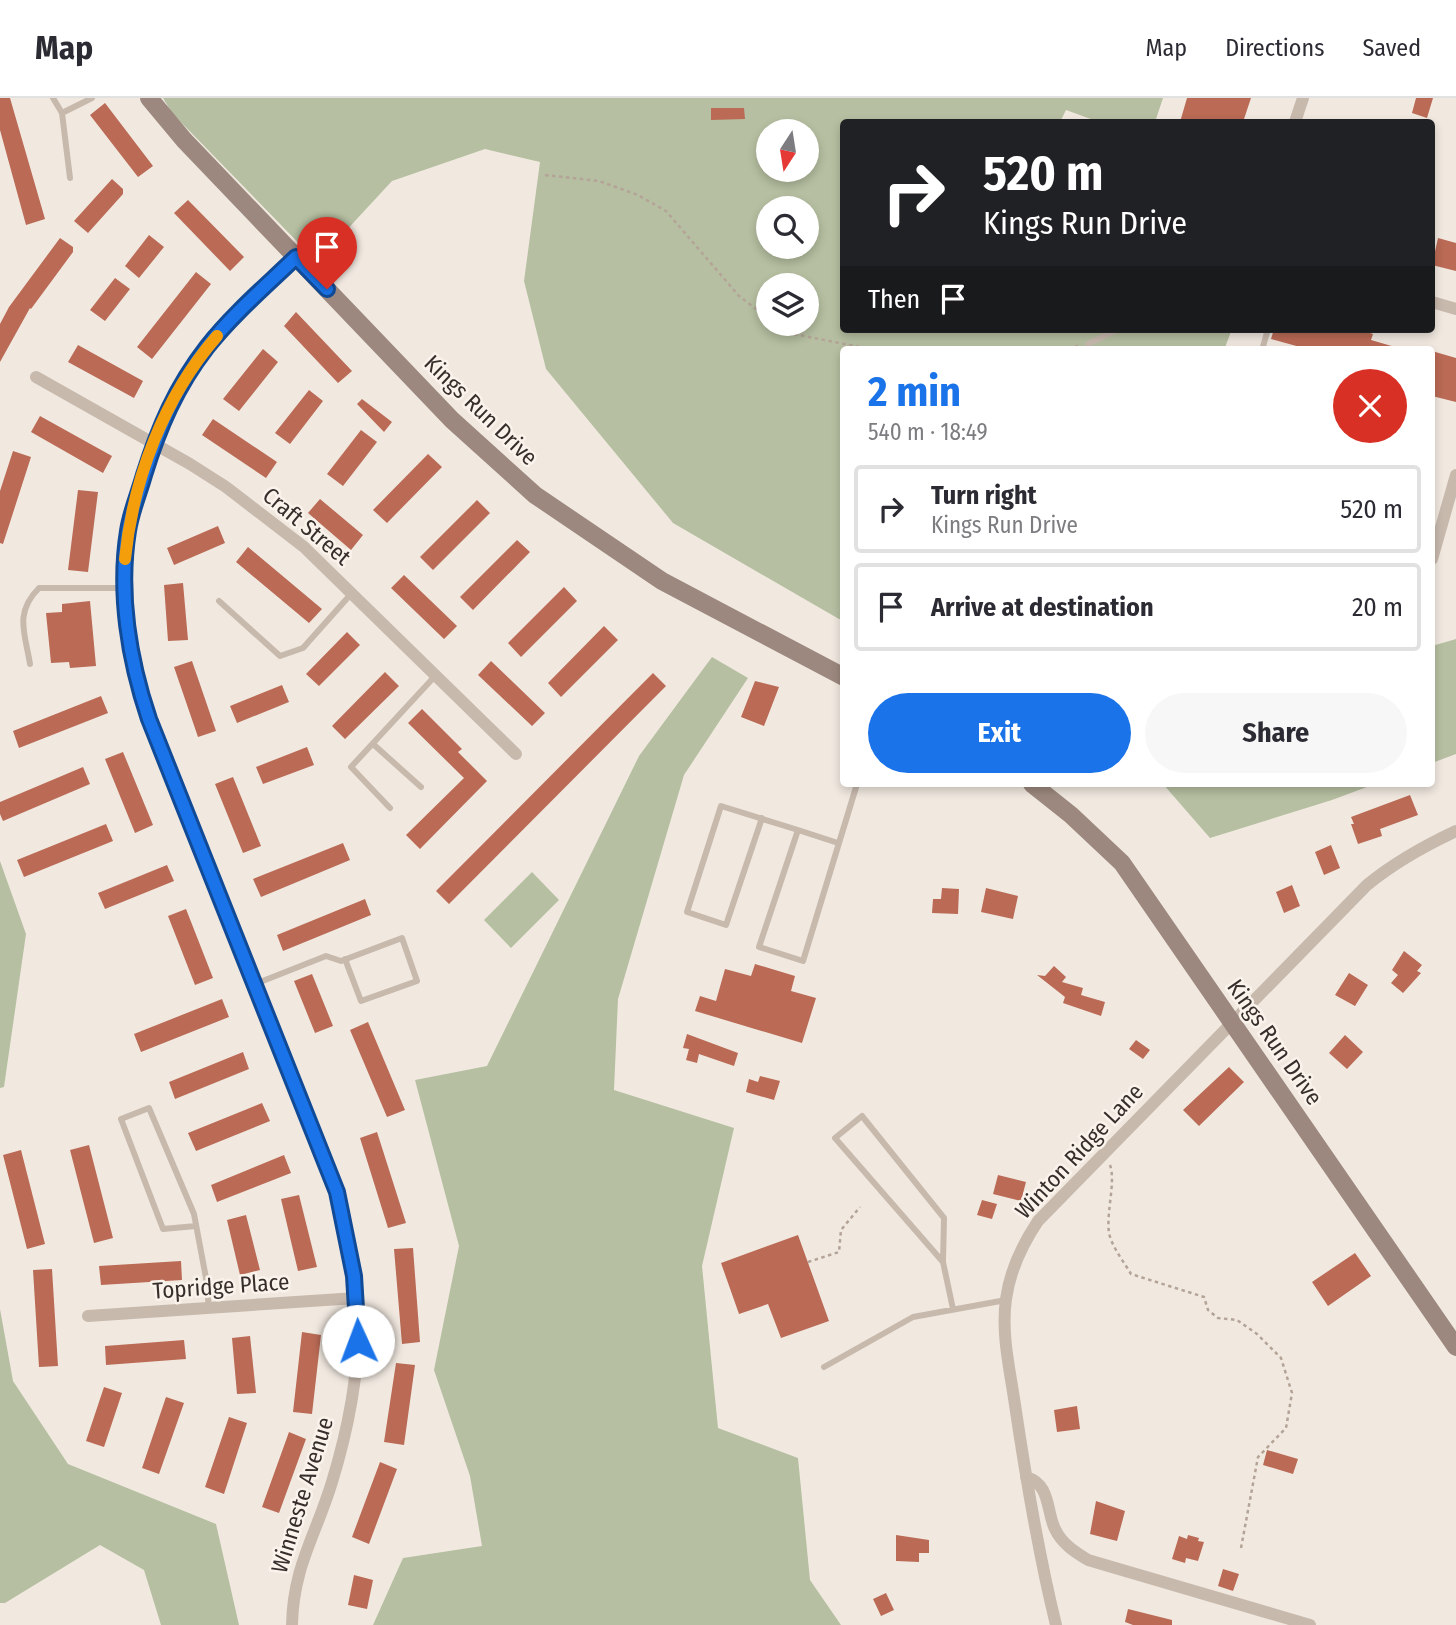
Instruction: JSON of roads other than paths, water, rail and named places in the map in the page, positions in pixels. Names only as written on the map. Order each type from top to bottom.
[{"type":"street","name":"Kings Run Drive","points":[[149,98],[184,140],[452,420],[535,495],[662,581],[840,675]]},
{"type":"street","points":[[1296,119],[1303,98]]},
{"type":"street","name":"Winneste Avenue","points":[[292,1625],[293,1596],[299,1569],[331,1485],[352,1398],[358,1356],[356,1297],[347,1234],[337,1192],[137,685],[125,588],[128,530],[153,443],[170,405],[187,375],[230,320],[296,257]]},
{"type":"street","points":[[1435,303],[1456,309]]},
{"type":"street","name":"Craft Street","points":[[36,377],[226,487],[304,547],[516,754]]},
{"type":"street","points":[[1435,548],[1456,475]]},
{"type":"street","name":"Kings Run Drive","points":[[1036,787],[1071,815],[1122,863],[1456,1348]]},
{"type":"street","name":"Winton Ridge Lane","points":[[1056,1625],[1031,1513],[1005,1336],[1006,1300],[1017,1259],[1038,1221],[1367,885],[1419,848],[1456,831]]},
{"type":"street","name":"Topridge Place","points":[[89,1316],[356,1297]]},
{"type":"street","points":[[1026,1477],[1031,1478],[1046,1495],[1050,1517],[1064,1543],[1088,1560],[1310,1625]]},
{"type":"lane","points":[[53,98],[62,113],[70,177]]},
{"type":"lane","points":[[62,113],[92,98]]},
{"type":"lane","points":[[1088,344],[1110,333]]},
{"type":"lane","points":[[30,664],[22,618],[25,606],[39,589],[125,588]]},
{"type":"lane","points":[[219,601],[280,656],[303,648],[353,592]]},
{"type":"lane","points":[[390,808],[351,767],[436,675]]},
{"type":"lane","points":[[373,744],[421,787]]},
{"type":"lane","points":[[799,830],[759,947],[803,961],[856,787]]},
{"type":"lane","points":[[762,818],[726,925],[687,912],[721,806],[762,818],[838,843]]},
{"type":"lane","points":[[255,984],[326,956],[341,961],[345,959],[402,938],[417,981],[361,1001],[345,959]]},
{"type":"lane","points":[[196,1226],[163,1229],[121,1119],[149,1108],[194,1214],[206,1278],[209,1308]]},
{"type":"lane","points":[[943,1262],[835,1138],[862,1116],[944,1218],[943,1262],[953,1309]]},
{"type":"lane","points":[[824,1367],[913,1317],[1006,1300]]}]
